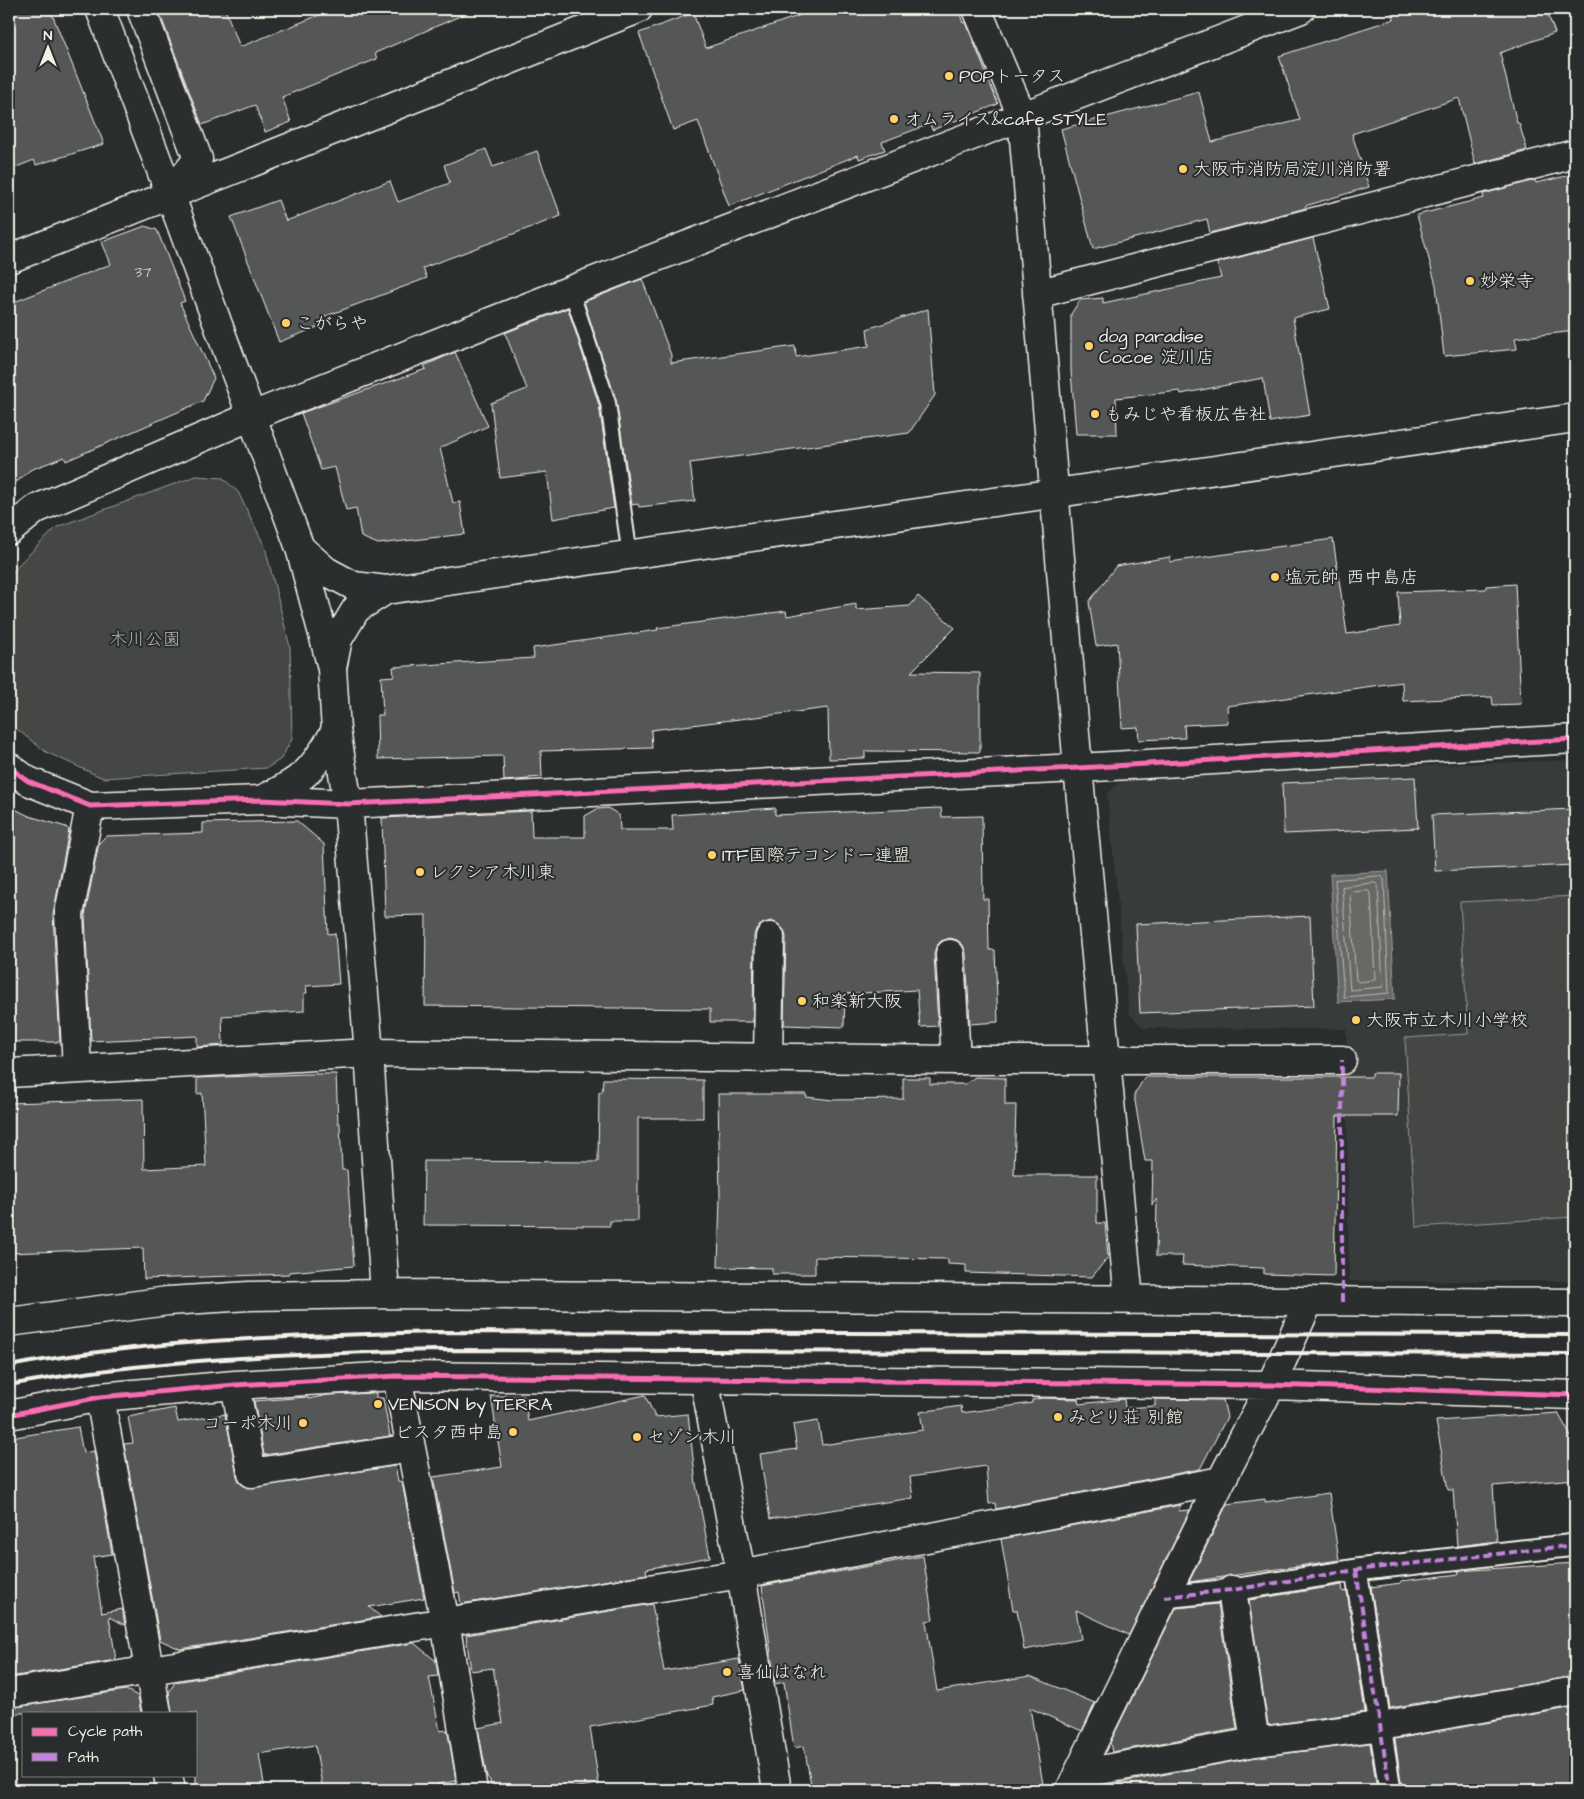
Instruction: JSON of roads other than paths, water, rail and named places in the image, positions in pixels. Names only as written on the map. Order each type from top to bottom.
[{"type":"street","points":[[100,9],[300,548],[332,668],[336,730],[348,804],[369,1053],[385,1294]]},
{"type":"street","points":[[141,9],[198,159],[170,194]]},
{"type":"street","points":[[9,259],[638,9]]},
{"type":"street","points":[[977,9],[1022,116],[1078,768],[1129,1300]]},
{"type":"street","points":[[9,531],[36,508],[252,416],[571,290],[1301,9]]},
{"type":"street","points":[[1037,294],[1575,154]]},
{"type":"street","points":[[300,548],[326,572],[354,586],[386,590],[1575,418]]},
{"type":"street","points":[[332,668],[338,639],[356,609],[386,590]]},
{"type":"street","points":[[261,800],[295,784],[318,762],[336,730]]},
{"type":"street","points":[[9,767],[28,781],[90,806],[261,800],[348,804],[1078,768],[1575,739]]},
{"type":"street","points":[[77,1069],[69,914],[90,806]]},
{"type":"street","points":[[768,1058],[770,936]]},
{"type":"street","points":[[950,954],[956,1060]]},
{"type":"street","points":[[9,1073],[369,1053],[956,1060],[1342,1060]]},
{"type":"street","points":[[9,1322],[168,1301],[249,1296],[385,1294],[1575,1303]]},
{"type":"street","points":[[1077,1785],[1164,1598],[1221,1481],[1271,1385],[1309,1301]]},
{"type":"street","points":[[9,1415],[100,1397],[235,1385],[397,1376],[1271,1385],[1575,1395]]},
{"type":"street","points":[[397,1376],[445,1622],[473,1790]]},
{"type":"street","points":[[704,1378],[741,1574],[777,1790]]},
{"type":"street","points":[[235,1385],[252,1473],[411,1448]]},
{"type":"street","points":[[100,1397],[157,1712]]},
{"type":"street","points":[[9,1693],[741,1574],[1221,1481]]},
{"type":"street","points":[[1164,1598],[1232,1590],[1356,1570],[1575,1545]]},
{"type":"street","points":[[1356,1570],[1390,1790]]},
{"type":"street","points":[[1232,1590],[1255,1742]]},
{"type":"street","points":[[1077,1785],[1255,1742],[1381,1726],[1575,1691]]},
{"type":"street","points":[[168,1776],[170,1790]]},
{"type":"lane","points":[[571,290],[608,403],[630,556]]},
{"type":"water","points":[[1388,871],[1395,999],[1338,1002],[1330,874]]},
{"type":"railway","points":[[9,1366],[62,1357],[168,1344],[275,1337],[436,1332],[1575,1335]]},
{"type":"railway","points":[[9,1385],[115,1369],[221,1359],[435,1350],[1575,1354]]},
{"type":"place","name":"POPトータス","points":[[949,76]]},
{"type":"place","name":"オムライス&cafe STYLE","points":[[894,119]]},
{"type":"place","name":"大阪市消防局淀川消防署","points":[[1183,169]]},
{"type":"place","name":"妙栄寺","points":[[1470,281]]},
{"type":"place","name":"こがらや","points":[[286,323]]},
{"type":"place","name":"dog paradise Cocoe 淀川店","points":[[1089,346]]},
{"type":"place","name":"もみじや看板広告社","points":[[1095,414]]},
{"type":"place","name":"塩元帥 西中島店","points":[[1275,577]]},
{"type":"place","name":"ITF国際テコンドー連盟","points":[[712,855]]},
{"type":"place","name":"レクシア木川東","points":[[420,872]]},
{"type":"place","name":"和楽新大阪","points":[[802,1001]]},
{"type":"place","name":"大阪市立木川小学校","points":[[1356,1020]]},
{"type":"place","name":"VENISON by TERRA","points":[[378,1404]]},
{"type":"place","name":"みどり荘 別館","points":[[1058,1417]]},
{"type":"place","name":"コーポ木川","points":[[303,1423]]},
{"type":"place","name":"ビスタ西中島","points":[[513,1432]]},
{"type":"place","name":"セゾン木川","points":[[637,1437]]},
{"type":"place","name":"喜仙はなれ","points":[[727,1672]]},
{"type":"park label","name":"木川公園","points":[[145,639]]}]
